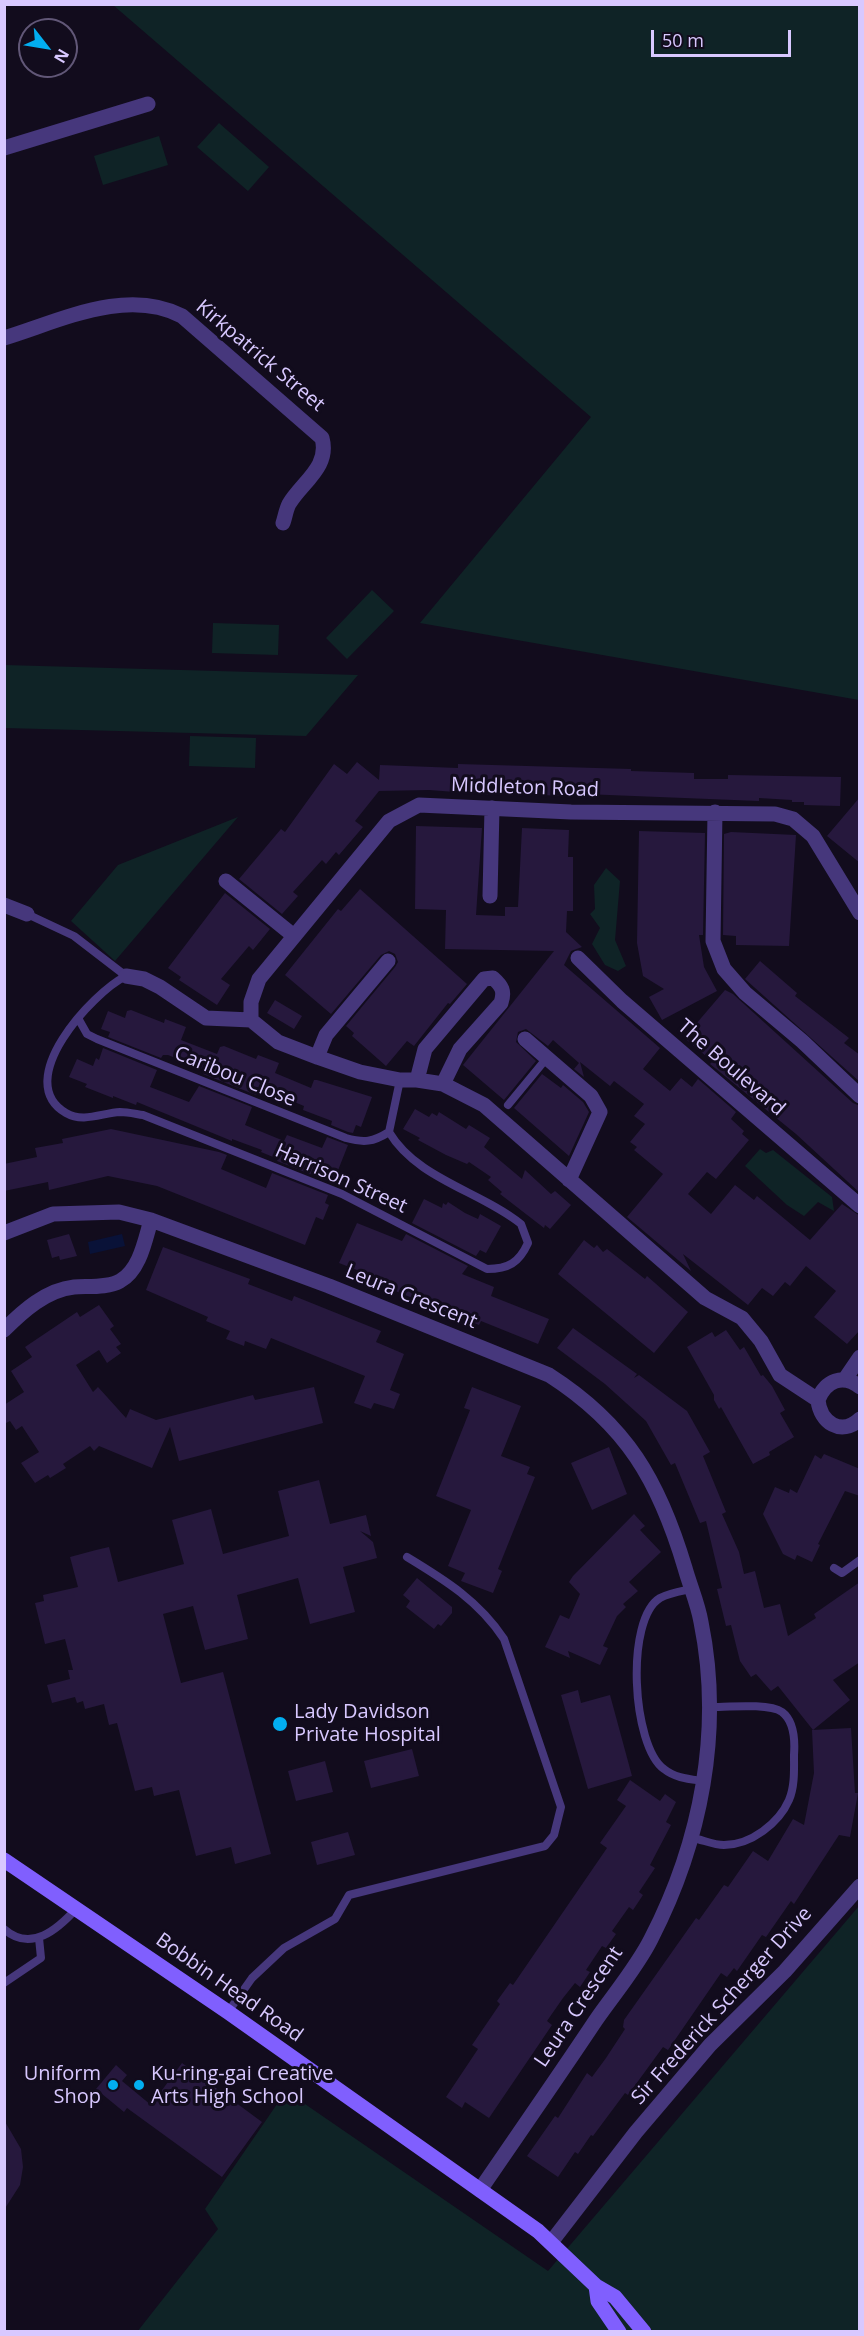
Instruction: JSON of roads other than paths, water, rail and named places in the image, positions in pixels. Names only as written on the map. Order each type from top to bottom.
[{"type":"main road","name":"Bobbin Head Road","points":[[4,1860],[228,2012],[552,2241],[596,2286],[615,2297],[644,2331]]},
{"type":"main road","name":"Bobbin Head Road","points":[[596,2286],[598,2301],[619,2331]]},
{"type":"street","points":[[4,148],[148,104]]},
{"type":"street","name":"Kirkpatrick Street","points":[[4,338],[127,303],[158,307],[182,316],[322,438],[323,457],[316,470],[288,506],[283,523]]},
{"type":"street","name":"Middleton Road","points":[[251,1020],[251,1002],[259,979],[389,821],[419,805],[775,814],[794,819],[813,836],[860,913]]},
{"type":"street","points":[[490,896],[492,808]]},
{"type":"street","points":[[715,812],[713,941],[724,969],[745,993],[802,1041],[860,1096]]},
{"type":"street","points":[[226,881],[294,936]]},
{"type":"street","points":[[4,905],[27,914]]},
{"type":"street","name":"The Boulevard","points":[[578,958],[622,1001],[860,1206]]},
{"type":"street","points":[[317,1057],[326,1035],[388,961]]},
{"type":"street","points":[[126,976],[144,979],[160,987],[206,1018],[251,1020],[278,1042],[317,1057],[360,1072],[400,1080],[444,1084],[484,1105],[705,1298],[742,1317],[761,1341],[780,1375],[818,1400],[823,1418],[830,1424],[839,1427],[859,1422]]},
{"type":"street","points":[[417,1080],[425,1048],[484,979],[493,978],[501,984],[504,994],[501,1003],[460,1049],[444,1084]]},
{"type":"street","points":[[525,1039],[591,1096],[600,1112],[569,1180]]},
{"type":"street","name":"Leura Crescent","points":[[4,1233],[53,1214],[100,1210],[119,1212],[151,1220],[328,1287],[549,1376],[582,1396],[623,1436],[652,1483],[669,1518],[701,1621],[710,1707],[703,1781],[693,1838],[675,1888],[650,1941],[480,2190]]},
{"type":"street","points":[[4,1330],[24,1310],[45,1297],[71,1287],[120,1282],[133,1268],[151,1220]]},
{"type":"street","points":[[818,1400],[828,1384],[845,1379],[860,1357]]},
{"type":"street","points":[[845,1379],[860,1387]]},
{"type":"street","name":"Sir Frederick Scherger Drive","points":[[552,2241],[636,2132],[710,2045],[785,1971],[860,1886]]},
{"type":"lane","points":[[27,914],[74,936],[126,976]]},
{"type":"lane","name":"Harrison Street","points":[[126,976],[101,992],[78,1018],[51,1059],[47,1085],[51,1099],[66,1113],[84,1118],[122,1112],[143,1115],[342,1194],[487,1269],[503,1269],[514,1264],[528,1244],[521,1224],[415,1162],[389,1132]]},
{"type":"lane","name":"Caribou Close","points":[[78,1018],[87,1034],[97,1039],[346,1138],[362,1143],[376,1140],[389,1132]]},
{"type":"lane","points":[[508,1105],[546,1059]]},
{"type":"lane","points":[[389,1132],[400,1080]]},
{"type":"lane","points":[[228,2012],[252,1978],[284,1948],[335,1919],[349,1895],[545,1846],[554,1835],[561,1807],[504,1639],[490,1618],[469,1597],[407,1557]]},
{"type":"lane","points":[[834,1568],[842,1573],[860,1560]]},
{"type":"lane","points":[[691,1588],[659,1598],[647,1615],[636,1668],[638,1700],[648,1740],[663,1769],[680,1777],[703,1781]]},
{"type":"lane","points":[[693,1838],[724,1845],[751,1838],[771,1825],[789,1800],[793,1781],[795,1742],[792,1727],[784,1713],[774,1708],[710,1707]]},
{"type":"lane","points":[[4,1929],[24,1939],[39,1938],[57,1929],[76,1908]]},
{"type":"lane","points":[[4,1983],[41,1958],[39,1938]]},
{"type":"water","points":[[122,1234],[125,1246],[90,1254],[88,1242]]},
{"type":"place","name":"Lady Davidson Private Hospital","points":[[280,1724]]},
{"type":"place","name":"Uniform Shop","points":[[113,2085]]},
{"type":"place","name":"Ku-ring-gai Creative Arts High School","points":[[139,2085]]}]
